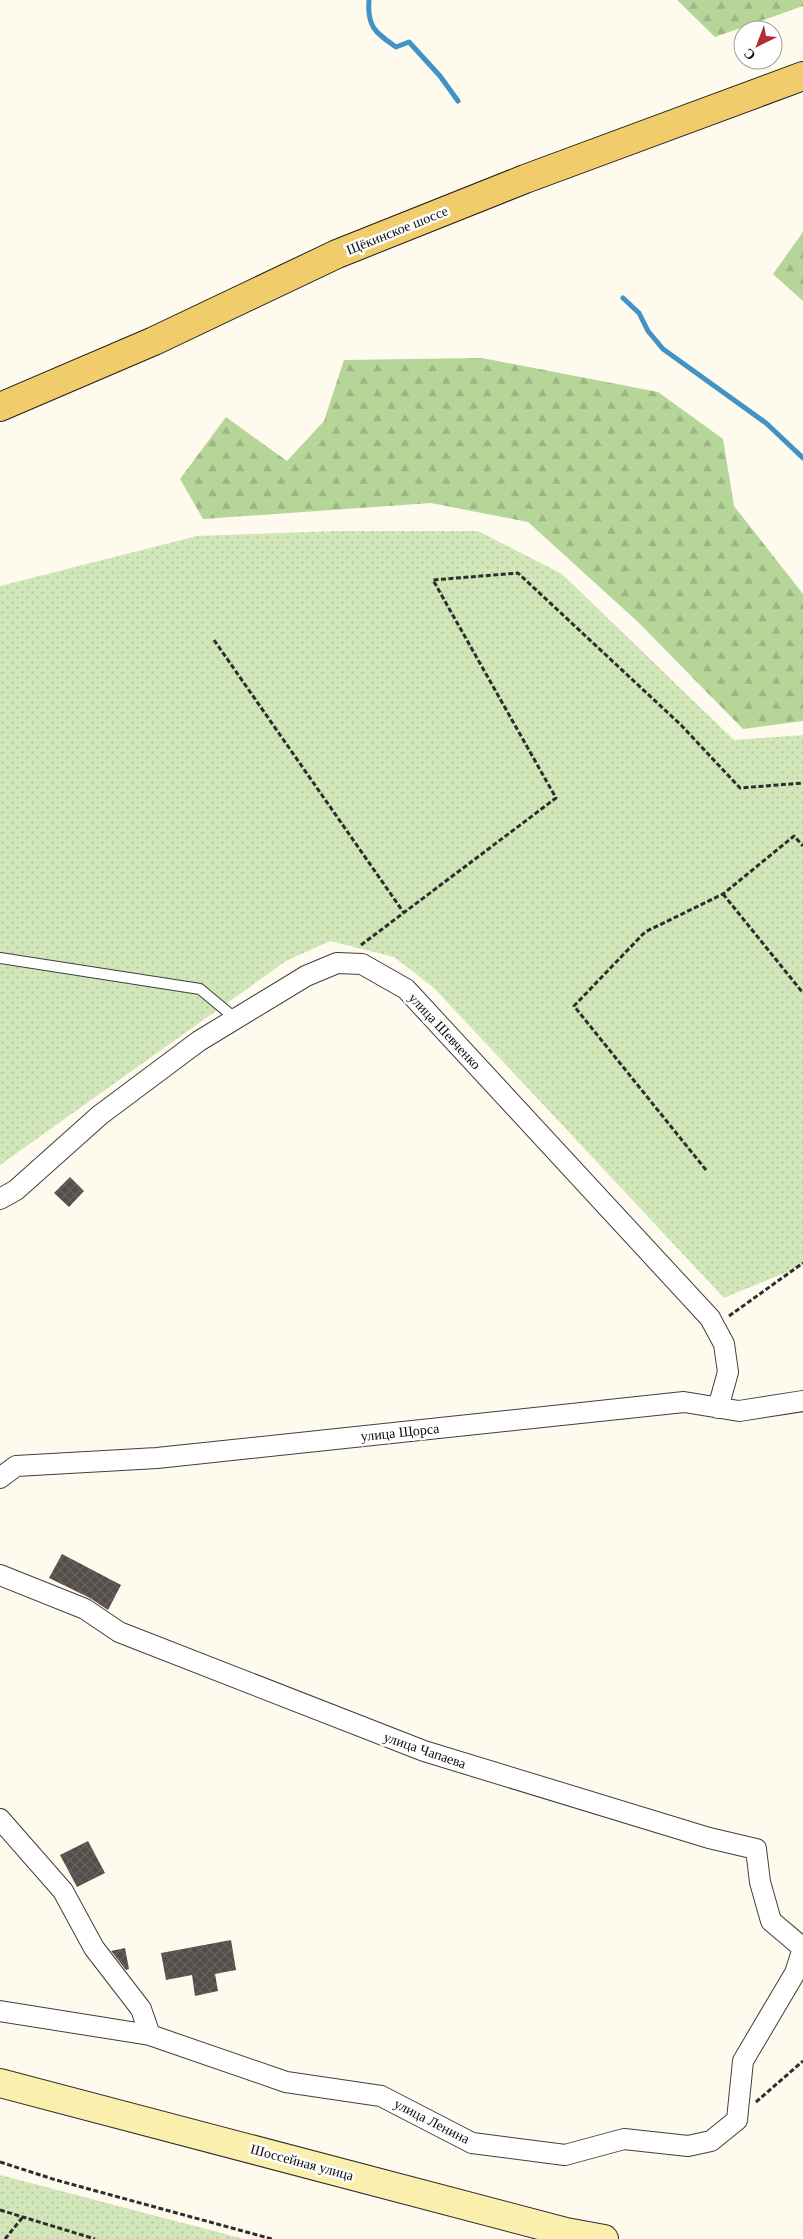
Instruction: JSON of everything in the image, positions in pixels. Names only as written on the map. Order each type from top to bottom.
[{"type":"main road","name":"Щёкинское шоссе","points":[[0,407],[154,341],[337,254],[525,179],[803,76]]},
{"type":"main road","name":"Шоссейная улица","points":[[0,2083],[566,2232],[604,2239]]},
{"type":"street","name":"улица Шевченко","points":[[0,1199],[16,1190],[100,1115],[199,1041],[306,976],[337,963],[362,964],[406,989],[710,1318],[724,1344],[728,1372],[718,1408]]},
{"type":"street","name":"улица Щорса","points":[[0,1478],[16,1466],[157,1458],[684,1402],[738,1412],[803,1401]]},
{"type":"street","name":"улица Чапаева","points":[[0,1575],[85,1609],[119,1632],[424,1752],[708,1838],[756,1849],[760,1882],[771,1921],[803,1948]]},
{"type":"street","points":[[0,1819],[63,1891],[94,1948],[142,2008],[150,2035]]},
{"type":"street","points":[[737,2120],[744,2061],[795,1973],[803,1948]]},
{"type":"street","name":"улица Ленина","points":[[0,2012],[150,2035],[286,2082],[382,2096],[472,2143],[565,2155],[624,2139],[688,2146],[711,2141],[737,2120]]},
{"type":"lane","points":[[0,958],[200,989],[236,1019]]},
{"type":"path","points":[[337,963],[556,798],[433,580],[518,573],[681,725],[740,788],[803,782]]},
{"type":"path","points":[[214,640],[404,913]]},
{"type":"path","points":[[706,1170],[574,1006],[645,932],[723,894],[794,836],[803,846]]},
{"type":"path","points":[[723,894],[803,993]]},
{"type":"path","points":[[714,1326],[803,1263]]},
{"type":"path","points":[[737,2120],[803,2062]]},
{"type":"path","points":[[0,2162],[56,2180],[272,2239]]},
{"type":"path","points":[[0,2210],[95,2239]]},
{"type":"path","points":[[5,2239],[22,2218]]},
{"type":"green space","points":[[677,0],[803,0],[803,6],[763,20],[733,20],[733,31],[715,37]]},
{"type":"green space","points":[[803,232],[803,301],[773,274]]},
{"type":"green space","points":[[482,358],[658,392],[723,439],[734,506],[803,594],[803,721],[743,729],[638,622],[528,522],[431,503],[203,519],[180,479],[226,417],[287,461],[324,421],[344,360]]},
{"type":"green space","points":[[334,531],[478,531],[562,574],[734,740],[803,735],[803,1265],[724,1298],[434,988],[394,957],[330,941],[286,961],[0,1165],[0,586],[197,536]]},
{"type":"green space","points":[[0,2175],[244,2239],[0,2239]]},
{"type":"building","points":[[70,1177],[84,1191],[69,1207],[54,1193]]},
{"type":"building","points":[[62,1554],[121,1585],[108,1610],[90,1598],[49,1578]]},
{"type":"building","points":[[88,1841],[105,1873],[77,1887],[60,1855]]},
{"type":"building","points":[[231,1940],[236,1970],[215,1974],[218,1991],[195,1996],[192,1975],[166,1980],[161,1953]]},
{"type":"building","points":[[125,1948],[129,1969],[126,1970],[111,1951]]},
{"type":"waterway","points":[[369,0],[369,17],[378,33],[396,47],[409,42],[440,76],[458,101]]},
{"type":"waterway","points":[[623,298],[639,313],[648,331],[663,349],[766,423],[803,458]]}]
